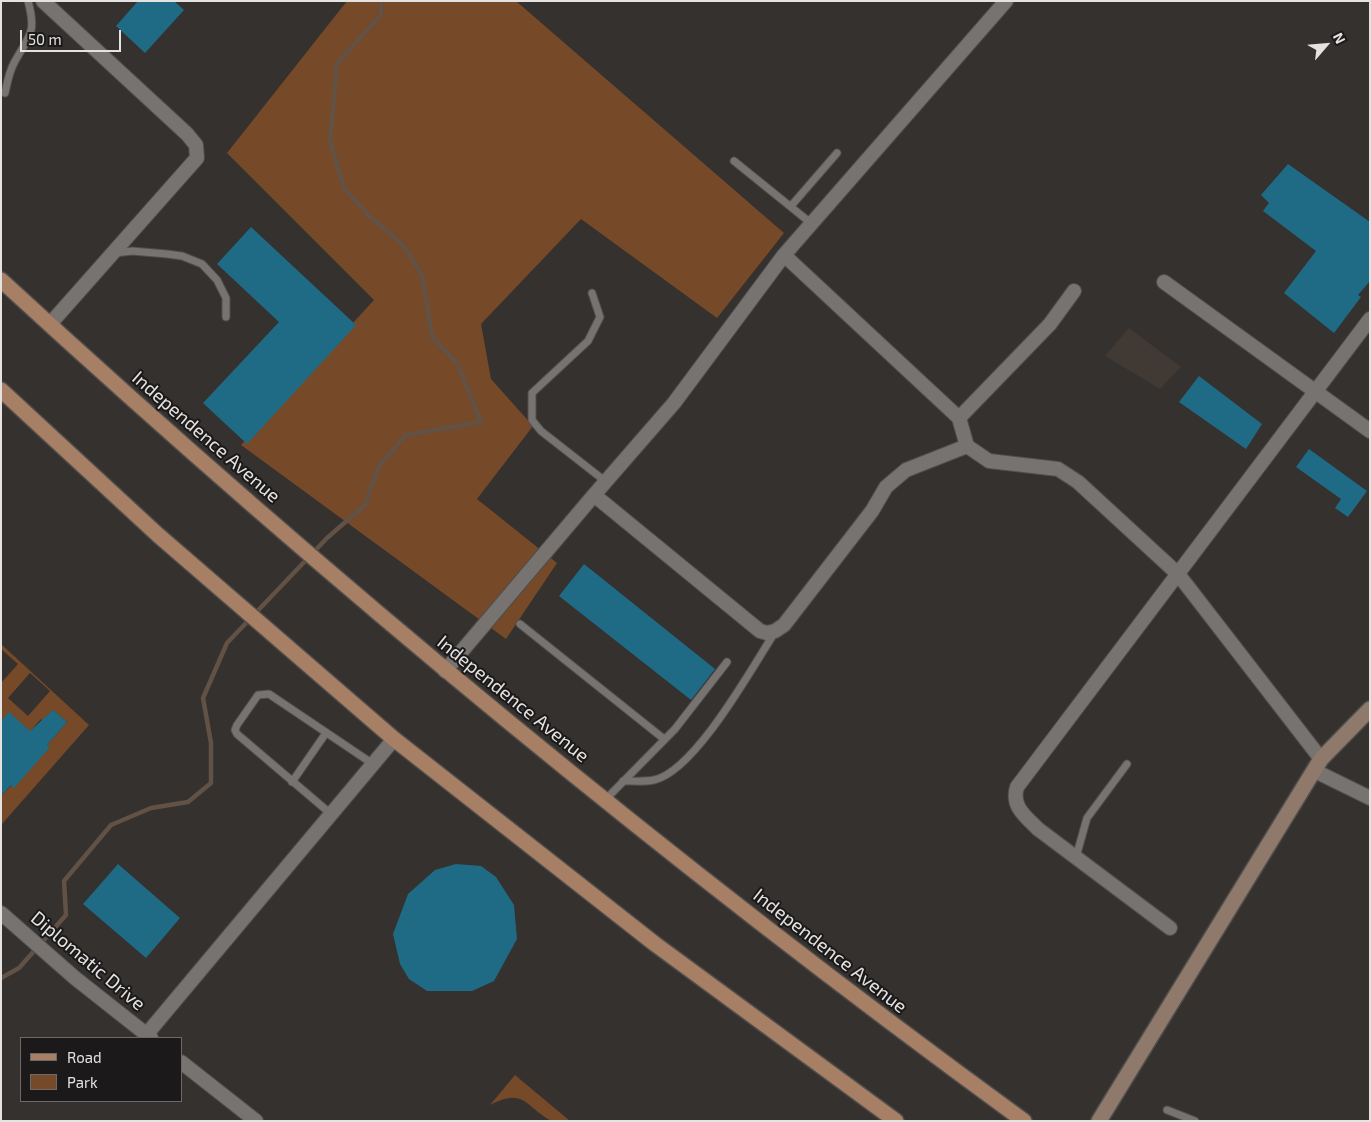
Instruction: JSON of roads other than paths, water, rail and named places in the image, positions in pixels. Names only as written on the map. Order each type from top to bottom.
[{"type":"main road","name":"Independence Avenue","points":[[1,280],[143,410],[445,671],[875,1013],[1024,1121]]},
{"type":"main road","points":[[1,390],[158,534],[394,739],[654,944],[896,1121]]},
{"type":"street","points":[[43,1],[187,134],[196,145],[196,158],[50,324]]},
{"type":"street","points":[[445,671],[605,481],[674,403],[784,256],[1006,1]]},
{"type":"street","points":[[784,256],[959,418],[967,446],[989,461],[1058,469],[1078,482],[1178,574],[1318,765],[1370,798]]},
{"type":"street","points":[[1164,282],[1316,390],[1370,431]]},
{"type":"street","points":[[959,418],[1050,324],[1074,291]]},
{"type":"street","points":[[1170,928],[1038,829],[1019,810],[1014,795],[1017,787],[1370,320]]},
{"type":"street","points":[[594,495],[760,631],[767,633],[775,631],[784,625],[872,511],[886,487],[906,470],[967,446]]},
{"type":"street","points":[[1098,1121],[1318,765],[1370,709]]},
{"type":"street","points":[[148,1036],[394,739]]},
{"type":"street","name":"Diplomatic Drive","points":[[1,913],[75,978],[148,1036]]},
{"type":"street","points":[[182,1063],[256,1121]]},
{"type":"lane","points":[[4,93],[13,65],[32,30],[32,19],[28,1]]},
{"type":"lane","points":[[791,206],[837,153]]},
{"type":"lane","points":[[734,161],[812,224]]},
{"type":"lane","points":[[113,254],[132,251],[167,254],[182,256],[202,264],[217,280],[226,298],[226,317]]},
{"type":"lane","points":[[592,293],[600,317],[588,341],[532,393],[532,420],[542,431],[605,481]]},
{"type":"lane","points":[[520,624],[664,739]]},
{"type":"lane","points":[[623,782],[656,780],[680,766],[712,730],[775,631]]},
{"type":"lane","points":[[606,799],[664,739],[727,662]]},
{"type":"lane","points":[[331,814],[241,740],[235,730],[258,696],[269,694],[373,764]]},
{"type":"lane","points":[[292,782],[326,732]]},
{"type":"lane","points":[[1076,857],[1087,818],[1127,764]]},
{"type":"lane","points":[[1167,1110],[1195,1121]]},
{"type":"waterway","points":[[1,978],[19,968],[66,915],[64,881],[111,825],[151,808],[188,802],[211,783],[211,743],[203,698],[227,643],[327,538],[365,505],[379,466],[406,435],[481,422],[457,363],[432,337],[422,275],[403,245],[369,216],[344,188],[330,141],[337,63],[381,15],[381,1]]}]
